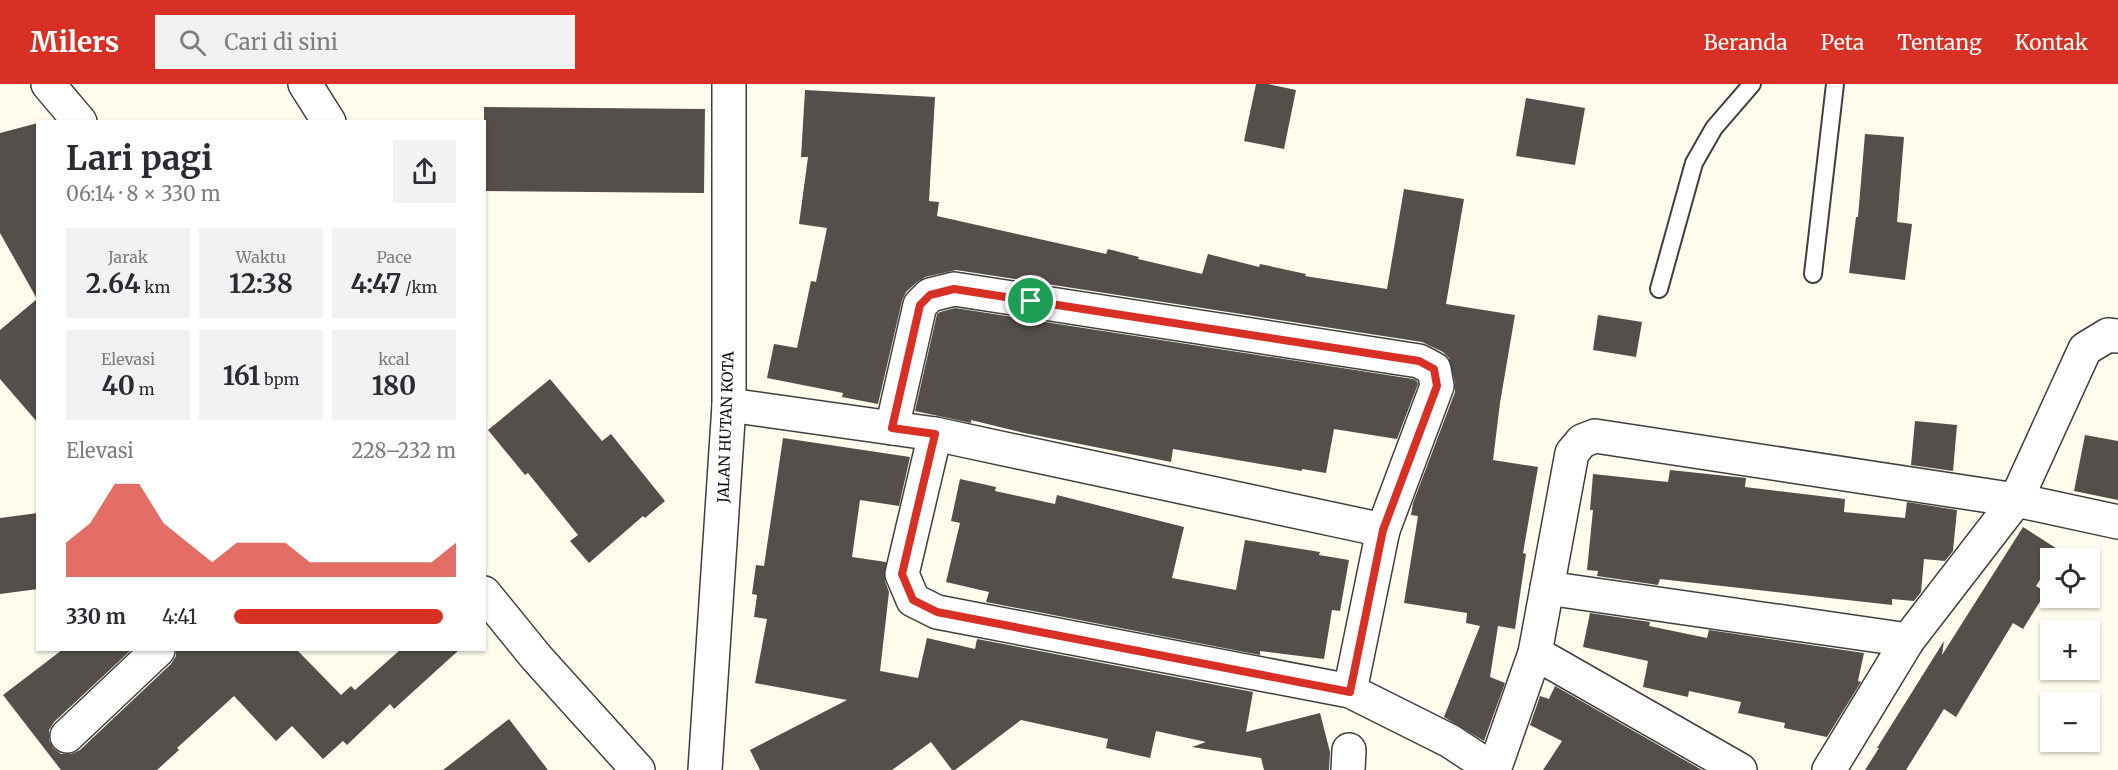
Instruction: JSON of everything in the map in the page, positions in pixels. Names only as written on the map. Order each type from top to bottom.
[{"type":"street","points":[[48,84],[78,120]]},
{"type":"street","points":[[305,84],[328,120]]},
{"type":"street","name":"JALAN HUTAN KOTA","points":[[705,770],[729,405],[729,84]]},
{"type":"street","points":[[892,428],[920,305],[930,295],[954,289],[1419,361],[1434,369],[1437,386],[1383,530],[1350,692]]},
{"type":"street","points":[[1829,770],[1908,640],[2016,500],[2085,349],[2108,335],[2118,336]]},
{"type":"street","points":[[729,405],[935,434],[1383,530]]},
{"type":"street","points":[[935,434],[902,574],[913,600],[937,612],[1350,692],[1450,741],[1494,770],[1535,653],[1572,453],[1582,441],[1595,436],[2016,500],[2118,522]]},
{"type":"street","points":[[1547,588],[1908,640]]},
{"type":"street","points":[[486,595],[536,657],[639,770]]},
{"type":"street","points":[[67,736],[157,651]]},
{"type":"street","points":[[1535,653],[1740,770]]},
{"type":"lane","points":[[1659,289],[1694,163],[1714,128],[1752,84]]},
{"type":"lane","points":[[1813,274],[1836,84]]},
{"type":"building","points":[[1256,84],[1296,90],[1284,149],[1244,141]]},
{"type":"building","points":[[805,90],[935,97],[929,201],[939,202],[937,216],[1106,254],[1108,249],[1139,257],[1138,259],[1202,274],[1208,254],[1259,267],[1260,264],[1306,274],[1305,276],[1387,289],[1404,189],[1464,199],[1446,304],[1515,315],[1493,460],[1538,467],[1523,553],[1526,554],[1515,629],[1498,626],[1490,677],[1505,683],[1484,741],[1444,717],[1480,626],[1466,623],[1467,613],[1404,603],[1418,516],[1411,515],[1413,503],[1455,392],[1449,358],[1443,352],[1422,342],[956,270],[925,277],[906,292],[878,404],[842,397],[843,393],[767,378],[774,344],[797,348],[811,281],[816,282],[827,228],[799,224],[808,157],[801,157]]},
{"type":"building","points":[[1526,98],[1585,108],[1575,165],[1516,156]]},
{"type":"building","points":[[484,107],[705,109],[704,193],[486,191],[486,120],[484,120]]},
{"type":"building","points":[[36,124],[36,297],[0,233],[0,133]]},
{"type":"building","points":[[1865,134],[1904,137],[1897,222],[1912,224],[1905,280],[1849,273],[1856,217],[1858,217]]},
{"type":"building","points":[[36,300],[36,421],[0,379],[0,330]]},
{"type":"building","points":[[955,308],[1413,379],[1418,384],[1397,439],[1334,429],[1326,473],[1173,449],[1171,462],[1024,433],[971,420],[971,423],[915,411],[937,314]]},
{"type":"building","points":[[1598,315],[1642,322],[1636,357],[1593,350]]},
{"type":"building","points":[[550,379],[602,441],[611,434],[665,501],[645,518],[643,516],[589,563],[570,541],[578,535],[528,473],[525,475],[488,430]]},
{"type":"building","points":[[1915,421],[1957,425],[1953,471],[1911,465]]},
{"type":"building","points":[[2085,435],[2118,441],[2118,500],[2074,491]]},
{"type":"building","points":[[783,438],[910,457],[899,506],[860,500],[852,557],[886,562],[885,581],[889,592],[880,671],[918,678],[927,638],[975,649],[977,639],[1253,692],[1246,732],[1320,713],[1330,752],[1329,770],[1264,770],[1261,758],[1192,747],[1206,742],[1156,731],[1150,758],[1106,748],[1108,739],[1021,720],[955,770],[952,770],[931,742],[892,770],[760,770],[750,750],[847,700],[755,683],[767,619],[754,617],[757,595],[752,594],[756,565],[764,566]]},
{"type":"building","points":[[1670,470],[1746,478],[1745,487],[1845,499],[1844,512],[1905,518],[1907,502],[1957,510],[1953,551],[1945,561],[1924,559],[1921,592],[1914,601],[1892,599],[1892,605],[1660,579],[1658,585],[1597,576],[1598,571],[1587,570],[1593,510],[1590,510],[1593,474],[1668,482]]},
{"type":"building","points":[[960,479],[996,487],[995,491],[1055,504],[1057,495],[1184,527],[1172,578],[1236,590],[1245,540],[1320,552],[1319,555],[1349,560],[1340,611],[1332,610],[1324,659],[1260,651],[1260,655],[986,602],[989,592],[946,582],[960,523],[951,521]]},
{"type":"building","points":[[36,513],[36,589],[0,594],[0,518]]},
{"type":"building","points":[[2023,527],[2056,548],[2040,548],[2040,580],[2036,586],[2040,588],[2040,602],[2023,629],[2013,623],[1956,717],[1944,709],[1906,770],[1865,770],[1944,641],[1942,655]]},
{"type":"building","points":[[1590,613],[1650,622],[1649,626],[1707,638],[1709,630],[1864,653],[1858,681],[1861,682],[1827,737],[1784,728],[1785,723],[1738,713],[1741,702],[1689,691],[1688,697],[1643,687],[1648,661],[1583,647]]},
{"type":"building","points":[[61,651],[130,651],[54,722],[49,730],[49,740],[53,748],[61,754],[71,754],[80,750],[171,664],[176,651],[298,651],[341,695],[351,686],[355,690],[399,651],[458,651],[394,709],[390,704],[347,745],[343,741],[323,759],[292,726],[276,741],[234,696],[177,748],[179,750],[157,770],[61,770],[3,695]]},
{"type":"building","points":[[1555,686],[1702,770],[1543,770],[1562,741],[1530,725],[1540,696],[1549,699]]},
{"type":"building","points":[[509,719],[548,770],[443,770]]},
{"type":"route","points":[[954,289],[1031,301],[1419,361],[1434,369],[1437,386],[1383,530],[1350,692],[937,612],[913,600],[902,574],[935,434],[892,428],[920,305],[930,295],[954,289]]}]
